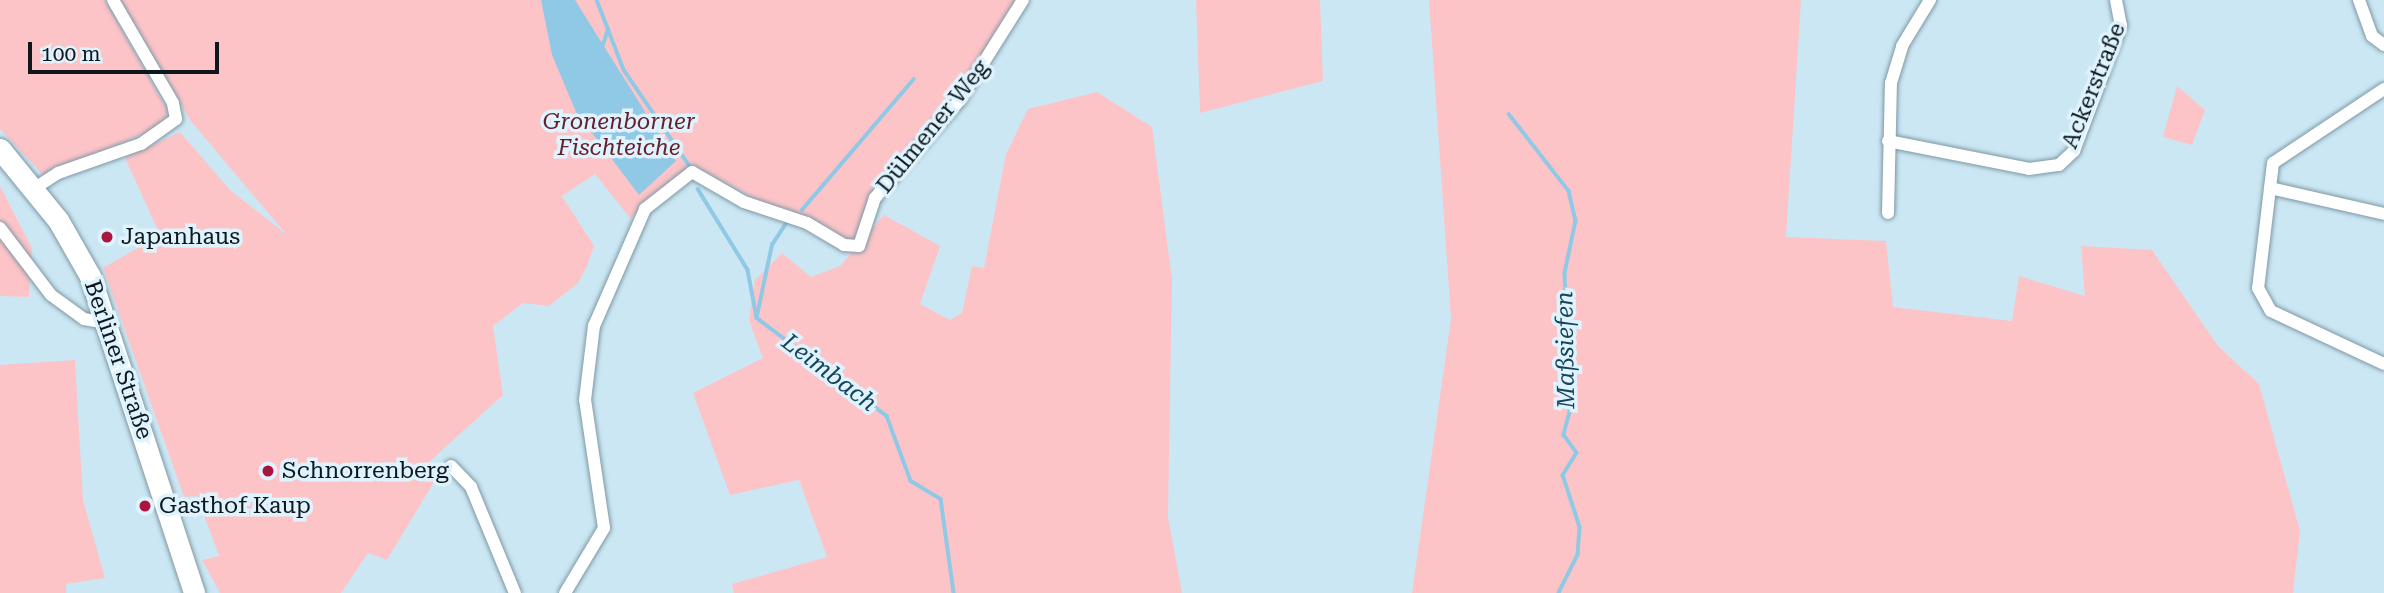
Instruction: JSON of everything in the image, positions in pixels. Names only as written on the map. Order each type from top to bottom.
[{"type":"main road","name":"Berliner Straße","points":[[0,149],[35,188],[80,257],[107,323],[194,593]]},
{"type":"street","points":[[35,188],[58,173],[141,144],[176,119],[173,103],[113,0]]},
{"type":"street","name":"Dülmener Weg","points":[[565,593],[604,528],[585,400],[594,326],[645,209],[695,174],[744,202],[807,223],[844,246],[859,246],[875,198],[960,100],[1023,0]]},
{"type":"street","points":[[1888,213],[1891,83],[1902,46],[1930,0]]},
{"type":"street","name":"Ackerstraße","points":[[1888,141],[2029,169],[2059,165],[2074,151],[2121,26],[2116,0]]},
{"type":"street","points":[[2359,0],[2372,36],[2384,45]]},
{"type":"street","points":[[2384,89],[2273,163],[2259,300],[2363,360],[2384,364]]},
{"type":"street","points":[[2270,188],[2384,214]]},
{"type":"street","points":[[0,229],[51,295],[84,319],[107,323]]},
{"type":"street","points":[[451,466],[471,487],[515,593]]},
{"type":"green space","points":[[0,0],[105,0],[168,111],[162,126],[44,176],[0,129]]},
{"type":"green space","name":"Gronenborner Fischteiche","points":[[120,0],[1022,0],[884,189],[863,239],[844,245],[684,161],[687,168],[630,218],[595,174],[562,196],[594,246],[587,266],[578,283],[549,306],[523,303],[493,326],[503,395],[429,462],[434,482],[387,560],[368,553],[341,593],[220,593],[202,560],[219,556],[197,496],[184,497],[103,268],[160,235],[125,158],[180,132],[230,190],[286,234],[190,120]]},
{"type":"green space","points":[[1196,0],[1320,0],[1323,81],[1200,113]]},
{"type":"green space","points":[[1429,0],[1801,0],[1786,237],[1886,241],[1893,307],[2012,321],[2019,276],[2085,296],[2081,246],[2152,250],[2218,346],[2259,384],[2300,531],[2293,593],[1412,593],[1451,319]]},
{"type":"green space","points":[[2177,86],[2205,110],[2192,145],[2163,137]]},
{"type":"green space","points":[[1097,92],[1152,127],[1172,279],[1168,517],[1182,593],[734,593],[732,584],[827,557],[799,480],[730,495],[693,393],[763,358],[749,320],[755,280],[782,253],[811,277],[840,266],[884,215],[940,246],[920,304],[950,320],[962,313],[972,266],[984,268],[1006,154],[1028,109]]},
{"type":"green space","points":[[0,186],[32,248],[29,297],[0,296]]},
{"type":"green space","points":[[75,360],[83,500],[105,578],[66,584],[66,593],[0,593],[0,365]]},
{"type":"water","points":[[541,0],[575,0],[676,161],[639,195],[576,112],[552,55]]},
{"type":"waterway","name":"Leimbach","points":[[597,0],[624,70],[689,165]]},
{"type":"waterway","name":"Leimbach","points":[[601,51],[608,29]]},
{"type":"waterway","points":[[802,210],[914,79]]},
{"type":"waterway","name":"Maßsiefen","points":[[1509,114],[1569,191],[1576,221],[1565,273],[1570,412],[1564,435],[1577,453],[1563,475],[1580,527],[1578,555],[1559,593]]},
{"type":"waterway","name":"Leimbach","points":[[698,189],[748,270],[757,318],[887,416],[911,481],[941,499],[954,593]]},
{"type":"waterway","points":[[757,316],[772,245],[787,222]]},
{"type":"place","name":"Japanhaus","points":[[107,237]]},
{"type":"place","name":"Schnorrenberg","points":[[268,471]]},
{"type":"place","name":"Gasthof Kaup","points":[[145,506]]}]
